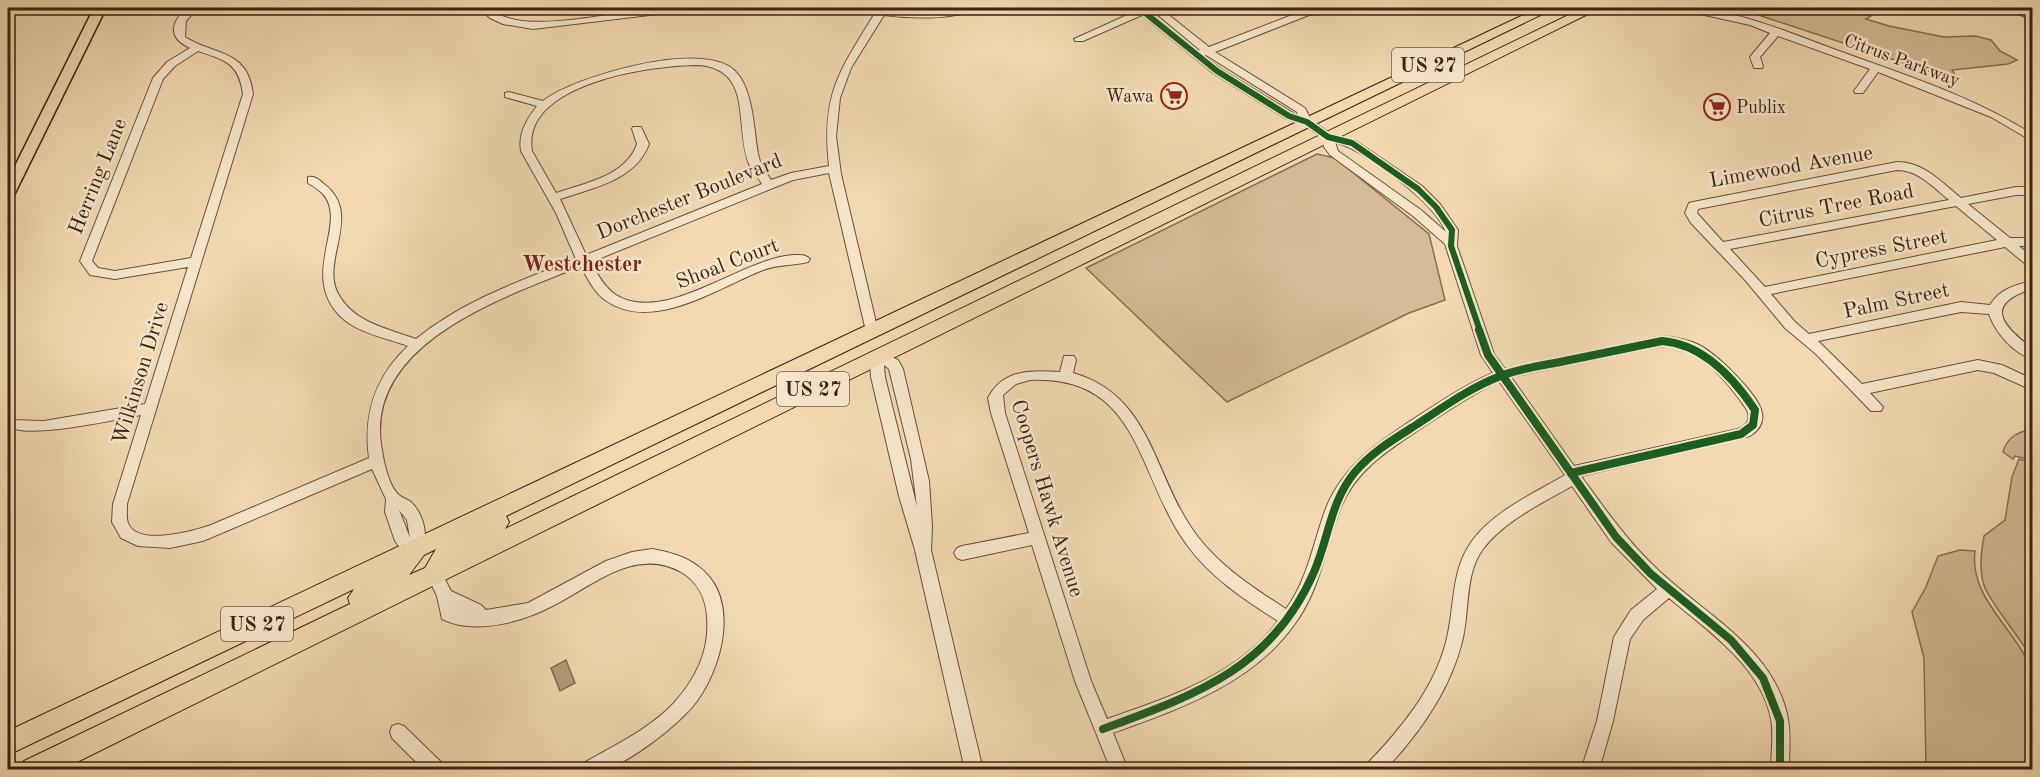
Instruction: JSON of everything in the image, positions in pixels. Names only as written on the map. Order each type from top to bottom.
[{"type":"highway","name":"US 27","points":[[8,743],[1548,8]]},
{"type":"highway","name":"US 27","points":[[33,770],[1593,8]]},
{"type":"highway","points":[[880,356],[880,346],[890,337],[939,308],[1063,248],[1070,242],[1072,235]]},
{"type":"highway","points":[[434,573],[440,559],[451,549],[518,510],[684,430],[699,420],[708,409]]},
{"type":"highway","points":[[297,640],[399,572],[417,548]]},
{"type":"main road","points":[[8,193],[100,8]]},
{"type":"street","name":"Wilkinson Drive","points":[[192,8],[184,16],[178,36],[185,42],[224,56],[238,66],[245,76],[248,94],[118,514],[124,530],[142,541],[173,542],[208,533],[376,461]]},
{"type":"street","points":[[485,8],[493,16],[506,22],[533,26],[683,8]]},
{"type":"street","points":[[863,8],[923,14],[969,8]]},
{"type":"street","points":[[1148,8],[1207,51],[1301,110],[1307,122]]},
{"type":"street","points":[[1079,39],[1148,8]]},
{"type":"street","points":[[1148,8],[1195,56],[1289,116],[1307,122],[1328,137],[1352,143],[1424,195],[1436,207],[1452,230],[1450,242],[1482,342],[1501,375],[1617,537],[1668,589],[1743,652],[1763,678],[1771,693],[1780,721],[1780,770]]},
{"type":"street","name":"Citrus Parkway","points":[[1685,8],[1706,10],[1753,23],[1876,68],[1968,103],[2032,138]]},
{"type":"street","points":[[2010,8],[2032,17]]},
{"type":"street","points":[[872,331],[833,168],[832,117],[839,85],[850,60],[881,9]]},
{"type":"street","points":[[1195,56],[1308,12],[1330,11]]},
{"type":"street","points":[[1758,66],[1755,57],[1776,32]]},
{"type":"street","name":"Herring Lane","points":[[195,262],[109,275],[94,272],[86,261],[87,253],[158,78],[171,64],[198,47]]},
{"type":"street","points":[[584,260],[572,239],[555,197],[527,157],[525,150],[528,130],[546,105],[575,86],[614,72],[684,62],[722,66],[731,73],[741,87],[755,165],[770,185]]},
{"type":"street","points":[[1859,91],[1876,68]]},
{"type":"street","points":[[509,95],[546,105]]},
{"type":"street","points":[[555,197],[614,175],[633,163],[643,148],[643,140],[637,129]]},
{"type":"street","points":[[1328,137],[1334,153],[1417,213],[1450,242]]},
{"type":"street","name":"Limewood Avenue","points":[[1876,407],[1783,317],[1692,217],[1690,211],[1693,206],[1902,166],[1914,168],[1925,174],[2032,263]]},
{"type":"street","name":"Dorchester Boulevard","points":[[417,548],[406,544],[400,536],[392,512],[393,499],[376,461],[373,429],[380,396],[397,367],[417,344],[444,323],[468,309],[770,185],[791,177],[833,168]]},
{"type":"street","points":[[312,180],[330,194],[337,209],[326,272],[333,300],[342,311],[357,321],[417,344]]},
{"type":"street","name":"Citrus Tree Road","points":[[1721,247],[2016,191],[2032,191]]},
{"type":"street","name":"Cypress Street","points":[[1761,292],[2008,242],[2032,242]]},
{"type":"street","name":"Shoal Court","points":[[584,260],[609,296],[629,304],[653,307],[670,304],[769,263],[790,258],[804,258]]},
{"type":"street","points":[[2032,285],[2003,295],[1995,303],[1994,310],[2007,333],[2032,354]]},
{"type":"street","name":"Palm Street","points":[[1807,339],[1961,307],[1994,310]]},
{"type":"street","points":[[1103,729],[1174,704],[1216,683],[1258,653],[1289,620],[1307,589],[1335,502],[1358,468],[1379,449],[1470,390],[1501,375],[1662,340],[1674,340],[1694,346],[1707,354],[1755,410],[1756,421],[1752,428],[1741,434],[1572,475],[1492,531],[1472,553],[1458,624],[1447,662],[1410,727],[1373,770]]},
{"type":"street","points":[[923,550],[925,494],[909,420],[896,369],[880,356],[877,370],[889,424],[906,496],[923,550],[974,770]]},
{"type":"street","points":[[1065,376],[1069,360]]},
{"type":"street","points":[[1859,390],[1972,365],[1997,369],[2032,385]]},
{"type":"street","name":"Coopers Hawk Avenue","points":[[1120,770],[1083,681],[1038,538],[995,398],[1002,387],[1020,377],[1040,374],[1065,376],[1097,387],[1124,409],[1137,430],[1171,508],[1193,542],[1233,581],[1289,620]]},
{"type":"street","points":[[14,424],[44,426],[150,408]]},
{"type":"street","points":[[889,424],[909,420]]},
{"type":"street","points":[[962,553],[1038,538]]},
{"type":"street","points":[[434,573],[445,597],[448,614],[468,622],[513,615],[537,607],[603,568],[636,558],[654,557],[674,561],[689,568],[703,582],[712,600],[715,632],[709,663],[698,685],[666,722],[588,770]]},
{"type":"street","points":[[1590,770],[1605,721],[1622,637],[1637,615],[1668,589]]},
{"type":"street","points":[[398,732],[437,770]]},
{"type":"shaded area","points":[[1737,8],[1880,8],[1866,19],[1944,37],[1975,36],[1991,40],[2000,51],[2017,60],[2008,64],[1952,70],[1957,78],[1931,72]]},
{"type":"shaded area","points":[[1317,154],[1335,158],[1429,234],[1445,300],[1409,313],[1227,402],[1086,268]]},
{"type":"shaded area","points":[[2032,429],[2032,460],[2015,456],[2013,459],[2003,452],[2007,442],[2014,436]]},
{"type":"shaded area","points":[[2019,459],[2032,463],[2032,659],[1987,592],[1981,572],[1984,536],[2005,520],[2012,477]]},
{"type":"shaded area","points":[[1960,550],[1975,551],[1975,568],[1986,598],[2024,653],[2031,668],[2034,701],[2032,769],[1926,769],[1924,658],[1912,612],[1926,587],[1938,556]]},
{"type":"shaded area","points":[[566,660],[575,683],[560,691],[551,668]]},
{"type":"cycle path","points":[[1139,8],[1217,71],[1289,116],[1307,122],[1328,137],[1352,143],[1418,189],[1436,207],[1452,230],[1451,246],[1488,355],[1616,537],[1651,574],[1731,640],[1763,678],[1780,721],[1780,770]]},
{"type":"cycle path","points":[[1103,729],[1200,690],[1229,674],[1256,655],[1279,632],[1299,604],[1315,570],[1334,507],[1346,483],[1370,457],[1477,386],[1520,370],[1662,341],[1674,342],[1693,348],[1709,358],[1741,391],[1755,410],[1756,419],[1753,425],[1741,434],[1571,473]]},
{"type":"place","name":"Wawa","points":[[1174,96]]},
{"type":"place","name":"Publix","points":[[1717,107]]},
{"type":"district","name":"Westchester","points":[[582,263]]}]
